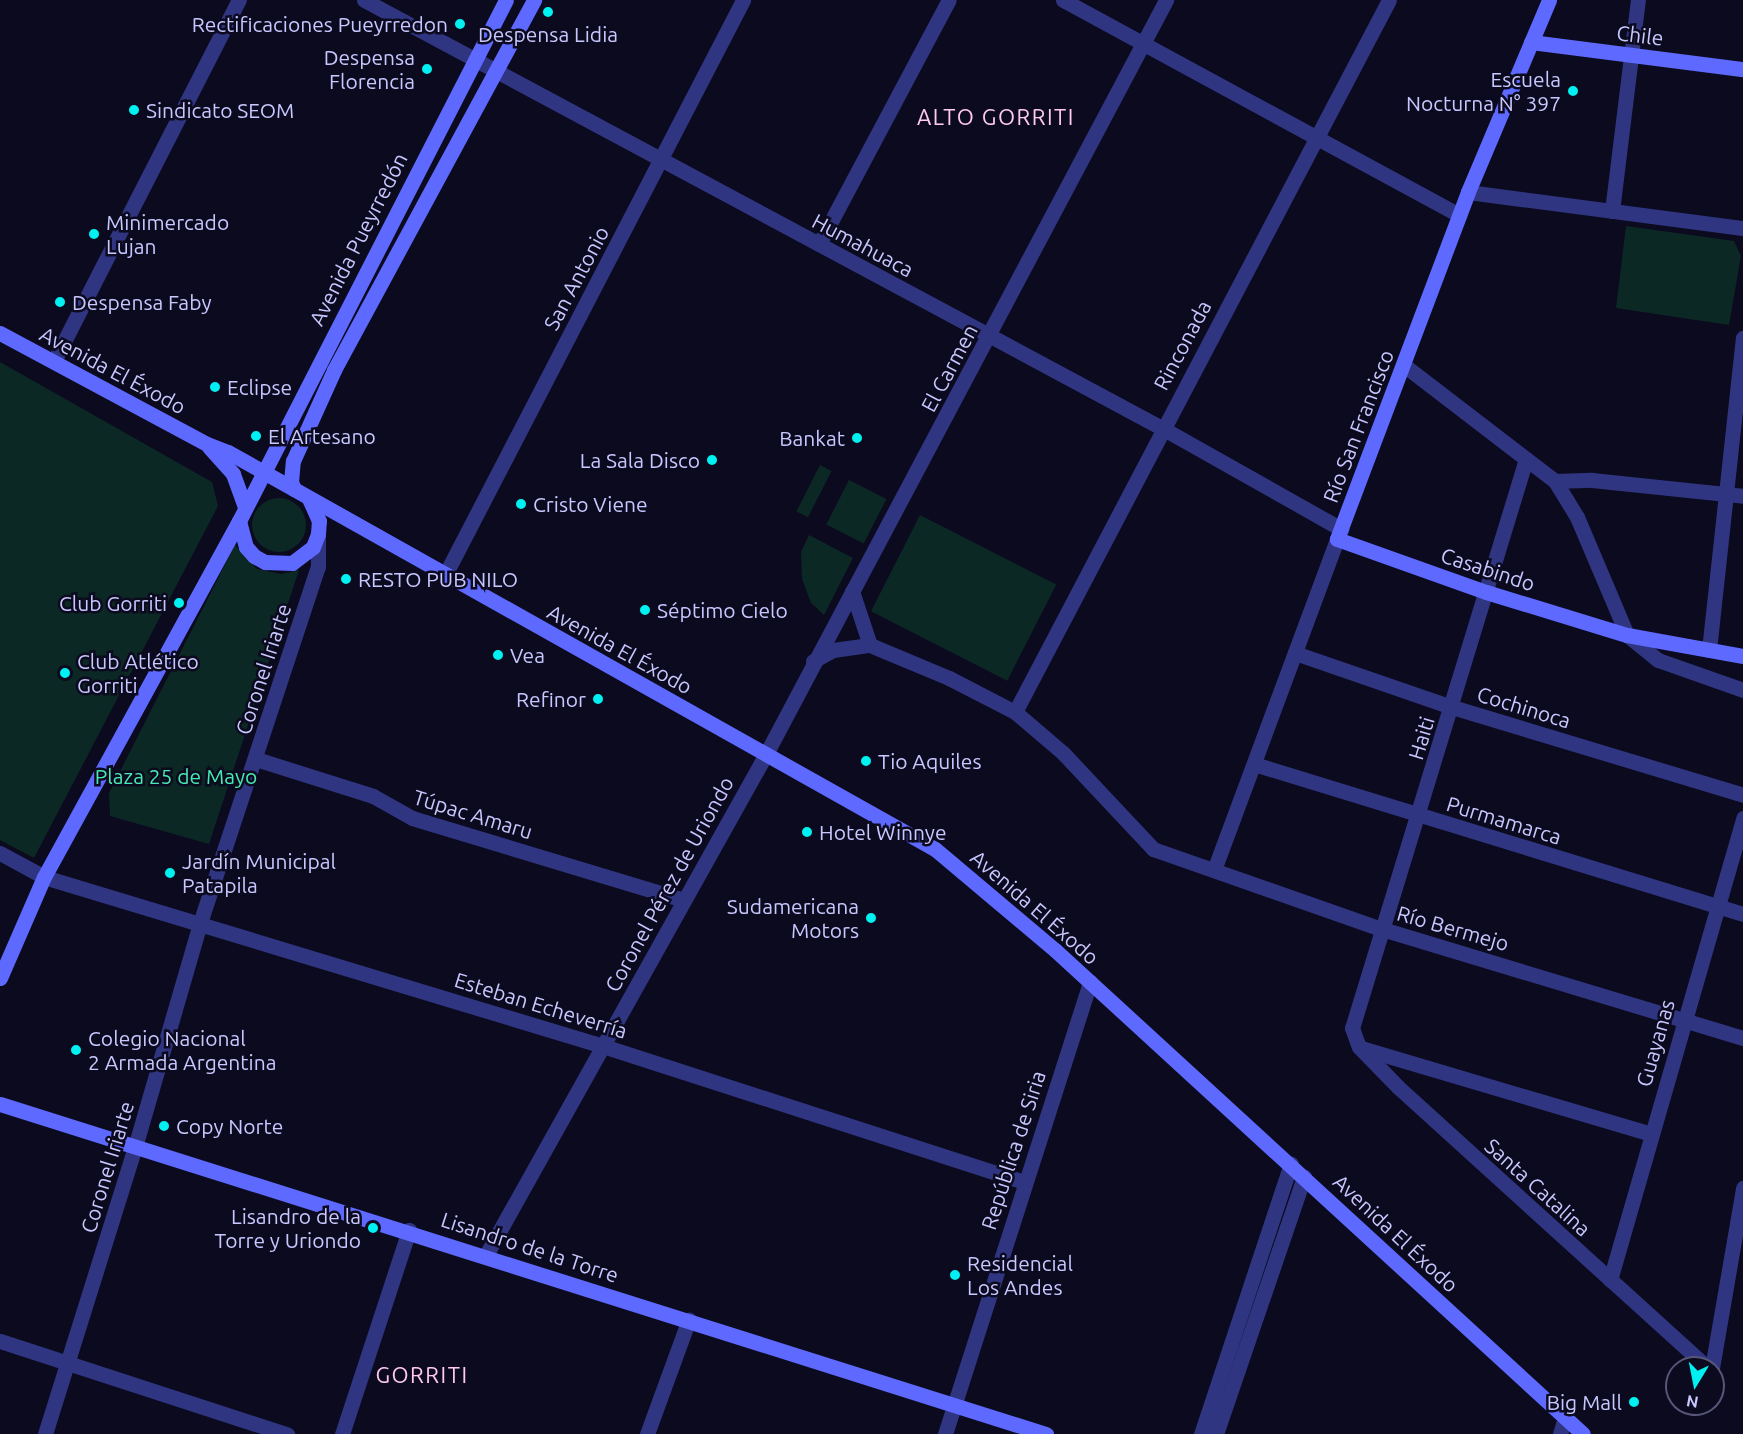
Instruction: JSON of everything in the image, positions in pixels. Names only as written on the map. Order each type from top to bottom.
[{"type":"main road","name":"Avenida Pueyrredón","points":[[0,978],[44,877],[244,509],[261,472],[506,0]]},
{"type":"main road","name":"Avenida Pueyrredón","points":[[289,487],[291,471],[310,419],[534,0]]},
{"type":"main road","name":"Río San Francisco","points":[[1339,534],[1405,366],[1468,192],[1549,0]]},
{"type":"main road","name":"Chile","points":[[1531,42],[1743,69]]},
{"type":"main road","name":"Avenida El Éxodo","points":[[0,333],[289,487]]},
{"type":"main road","name":"Avenida El Éxodo","points":[[207,444],[233,474],[244,509]]},
{"type":"main road","points":[[271,487],[289,487],[309,499],[319,521],[318,534],[304,556],[279,565],[254,556],[246,547],[244,509],[271,487]]},
{"type":"main road","name":"Avenida El Éxodo","points":[[309,499],[935,849],[1090,982],[1583,1434]]},
{"type":"main road","name":"Casabindo","points":[[1339,534],[1486,592],[1627,635],[1743,656]]},
{"type":"main road","name":"Lisandro de la Torre","points":[[0,1104],[409,1230],[1046,1434]]},
{"type":"street","points":[[54,361],[239,0]]},
{"type":"street","name":"Humahuaca","points":[[364,0],[1162,428],[1339,534]]},
{"type":"street","name":"San Antonio","points":[[445,575],[743,0]]},
{"type":"street","points":[[819,244],[949,0]]},
{"type":"street","points":[[1063,0],[1459,215]]},
{"type":"street","name":"El Carmen","points":[[766,754],[813,661],[990,337],[1166,0]]},
{"type":"street","name":"Rinconada","points":[[1016,712],[1162,428],[1389,0]]},
{"type":"street","points":[[1612,211],[1638,0]]},
{"type":"street","points":[[1468,192],[1743,228]]},
{"type":"street","points":[[1709,650],[1743,338]]},
{"type":"street","points":[[1405,366],[1556,480],[1578,517],[1627,635]]},
{"type":"street","name":"Haiti","points":[[1352,1028],[1419,817],[1526,459]]},
{"type":"street","points":[[1556,480],[1592,480],[1743,496]]},
{"type":"street","name":"Coronel Iriarte","points":[[45,1434],[69,1364],[135,1147],[200,923],[318,567],[318,534]]},
{"type":"street","name":"Río San Francisco","points":[[1214,870],[1339,534]]},
{"type":"street","points":[[852,591],[870,645]]},
{"type":"street","name":"Casabindo","points":[[1627,635],[1658,660],[1743,690]]},
{"type":"street","points":[[813,661],[832,650],[870,645],[949,678],[1016,712]]},
{"type":"street","name":"Cochinoca","points":[[1295,653],[1452,706],[1743,795]]},
{"type":"street","name":"Río Bermejo","points":[[1016,712],[1063,753],[1153,849],[1382,929],[1683,1018],[1743,1038]]},
{"type":"street","name":"Coronel Pérez de Uriondo","points":[[486,1255],[766,754]]},
{"type":"street","name":"Túpac Amaru","points":[[256,759],[373,796],[412,818],[683,900]]},
{"type":"street","name":"Purmamarca","points":[[1254,764],[1419,817],[1743,914]]},
{"type":"street","name":"Guayanas","points":[[1611,1280],[1683,1018],[1743,818]]},
{"type":"street","name":"Esteban Echeverría","points":[[0,853],[44,877],[603,1046],[1023,1182]]},
{"type":"street","name":"República de Siria","points":[[945,1434],[1023,1182],[1090,982]]},
{"type":"street","name":"Santa Catalina","points":[[1352,1028],[1359,1047],[1695,1356]]},
{"type":"street","points":[[1359,1047],[1651,1134]]},
{"type":"street","points":[[1201,1434],[1291,1164]]},
{"type":"street","points":[[1216,1434],[1304,1177]]},
{"type":"street","points":[[1714,1356],[1743,1188]]},
{"type":"street","points":[[342,1434],[409,1230]]},
{"type":"street","points":[[647,1434],[689,1319]]},
{"type":"street","points":[[0,1341],[286,1434]]},
{"type":"street","points":[[1560,1434],[1565,1418]]},
{"type":"green space","points":[[1626,226],[1734,241],[1741,256],[1729,325],[1616,308]]},
{"type":"green space","name":"Club Atlético Gorriti","points":[[0,362],[212,482],[218,506],[34,858],[0,840]]},
{"type":"green space","points":[[820,465],[832,471],[808,517],[796,511]]},
{"type":"green space","points":[[849,480],[886,499],[864,544],[826,525]]},
{"type":"green space","points":[[279,498],[289,500],[298,506],[304,515],[306,525],[304,535],[298,544],[289,550],[279,552],[269,550],[260,544],[254,535],[252,525],[254,515],[260,506],[269,500]]},
{"type":"green space","points":[[920,515],[1056,584],[1007,681],[871,611]]},
{"type":"green space","points":[[809,535],[853,558],[824,615],[811,603],[802,579],[801,552]]},
{"type":"green space","name":"Plaza 25 de Mayo","points":[[235,545],[257,569],[281,574],[299,570],[209,844],[110,816],[109,793]]},
{"type":"place","name":"Despensa Lidia","points":[[548,12]]},
{"type":"place","name":"Rectificaciones Pueyrredon","points":[[460,24]]},
{"type":"place","name":"Despensa Florencia","points":[[427,69]]},
{"type":"place","name":"Escuela Nocturna N° 397","points":[[1573,91]]},
{"type":"place","name":"Sindicato SEOM","points":[[134,110]]},
{"type":"place","name":"Minimercado Lujan","points":[[94,234]]},
{"type":"place","name":"Despensa Faby","points":[[60,302]]},
{"type":"place","name":"Eclipse","points":[[215,387]]},
{"type":"place","name":"El Artesano","points":[[256,436]]},
{"type":"place","name":"Bankat","points":[[857,438]]},
{"type":"place","name":"La Sala Disco","points":[[712,460]]},
{"type":"place","name":"Cristo Viene","points":[[521,504]]},
{"type":"place","name":"RESTO PUB NILO","points":[[346,579]]},
{"type":"place","name":"Club Gorriti","points":[[179,603]]},
{"type":"place","name":"Séptimo Cielo","points":[[645,610]]},
{"type":"place","name":"Vea","points":[[498,655]]},
{"type":"place","name":"Club Atlético Gorriti","points":[[65,673]]},
{"type":"place","name":"Refinor","points":[[598,699]]},
{"type":"place","name":"Tio Aquiles","points":[[866,761]]},
{"type":"place","name":"Hotel Winnye","points":[[807,832]]},
{"type":"place","name":"Jardín Municipal Patapila","points":[[170,873]]},
{"type":"place","name":"Sudamericana Motors","points":[[871,918]]},
{"type":"place","name":"Colegio Nacional 2 Armada Argentina","points":[[76,1050]]},
{"type":"place","name":"Copy Norte","points":[[164,1126]]},
{"type":"place","name":"Lisandro de la Torre y Uriondo","points":[[373,1228]]},
{"type":"place","name":"Residencial Los Andes","points":[[955,1275]]},
{"type":"place","name":"Big Mall","points":[[1634,1402]]},
{"type":"district","name":"ALTO GORRITI","points":[[996,117]]},
{"type":"district","name":"GORRITI","points":[[422,1375]]}]
